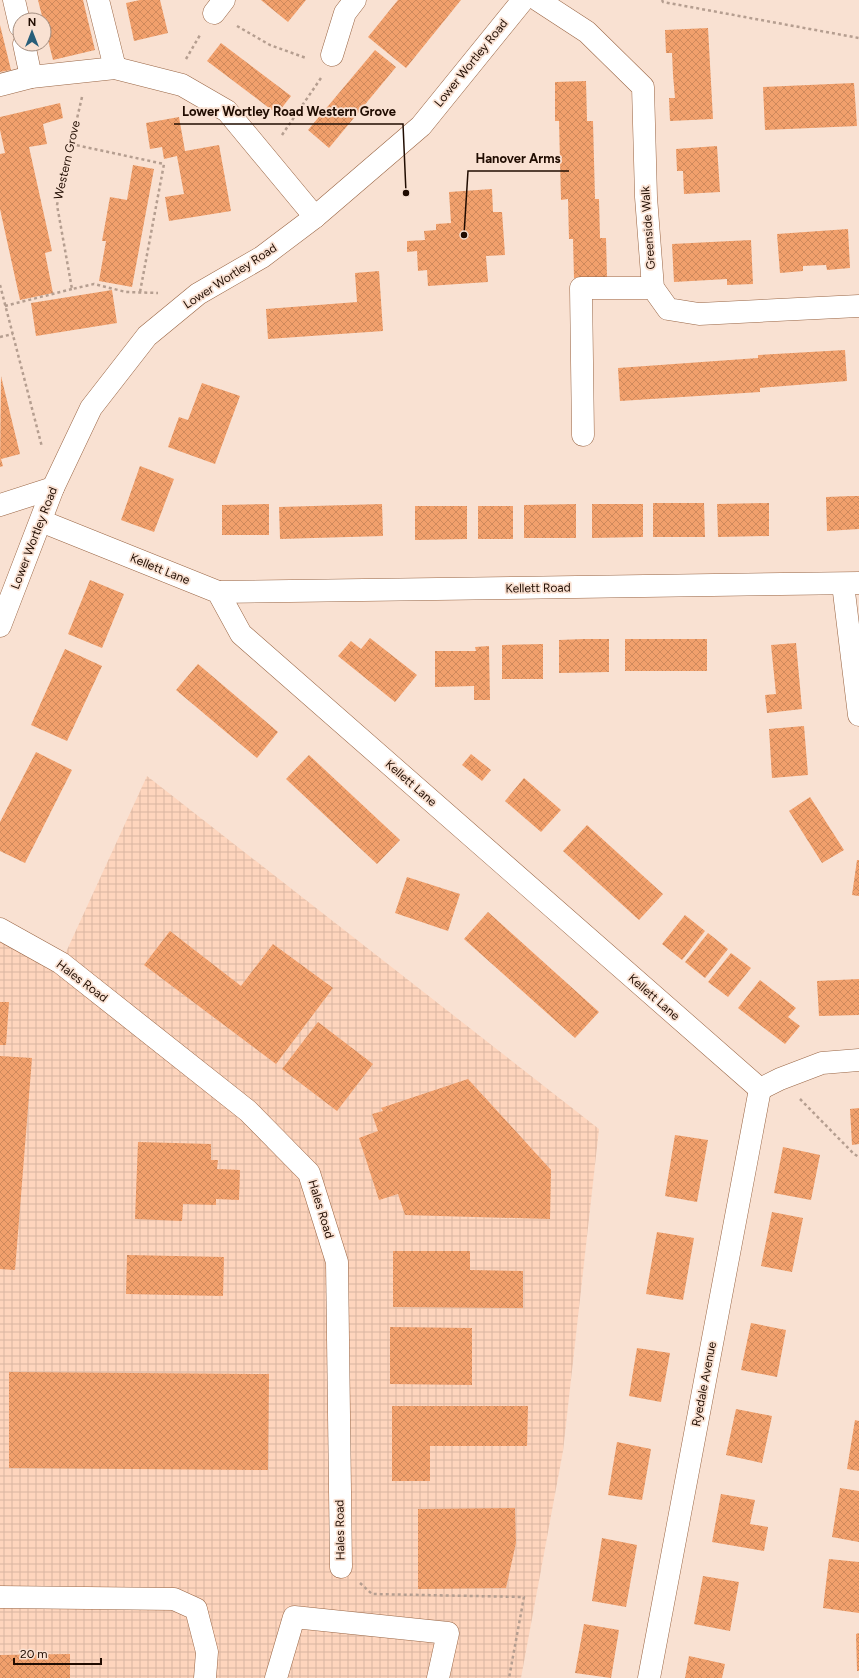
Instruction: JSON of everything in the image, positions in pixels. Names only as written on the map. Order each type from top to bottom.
[{"type":"street","points":[[14,0],[17,12]]},
{"type":"street","points":[[98,0],[115,68]]},
{"type":"street","points":[[331,61],[345,12],[355,0]]},
{"type":"street","name":"Lower Wortley Road","points":[[2,613],[41,521],[53,488],[91,408],[147,336],[198,294],[262,257],[315,217],[421,126],[523,0]]},
{"type":"street","name":"Greenside Walk","points":[[538,0],[587,32],[643,87],[646,198],[653,288]]},
{"type":"street","points":[[26,52],[32,77]]},
{"type":"street","points":[[0,85],[32,77],[115,68],[182,86],[227,111],[315,217]]},
{"type":"street","points":[[583,435],[581,288],[653,288],[668,308],[699,314],[859,306]]},
{"type":"street","points":[[0,505],[53,488]]},
{"type":"street","name":"Kellett Lane","points":[[41,521],[218,592],[241,634],[760,1089]]},
{"type":"street","points":[[851,583],[859,715]]},
{"type":"street","name":"Kellett Road","points":[[218,592],[851,583]]},
{"type":"street","name":"Hales Road","points":[[0,929],[61,963],[248,1111],[309,1173],[337,1262],[341,1567]]},
{"type":"street","points":[[760,1089],[780,1079],[822,1063],[859,1060]]},
{"type":"street","name":"Ryedale Avenue","points":[[649,1678],[760,1089]]},
{"type":"street","points":[[0,1597],[174,1599],[196,1609],[207,1652],[205,1678]]},
{"type":"street","points":[[276,1678],[294,1617],[448,1633],[438,1678]]},
{"type":"path","points":[[662,0],[663,2],[859,38]]},
{"type":"path","points":[[172,83],[219,6],[270,45],[331,61],[266,158]]},
{"type":"path","name":"Western Grove","points":[[72,289],[57,205],[88,71]]},
{"type":"path","points":[[71,144],[164,164],[140,292]]},
{"type":"path","points":[[5,306],[94,284],[126,292],[198,294]]},
{"type":"path","points":[[0,285],[43,450]]},
{"type":"path","points":[[0,337],[13,334]]},
{"type":"path","points":[[780,1079],[854,1154],[859,1157]]},
{"type":"path","points":[[341,1567],[372,1594],[524,1597],[509,1678]]},
{"type":"shaded area","points":[[147,776],[599,1129],[563,1451],[521,1678],[0,1678],[0,929],[61,963]]},
{"type":"building","points":[[38,0],[83,0],[95,50],[53,60],[51,52],[52,12],[41,12]]},
{"type":"building","points":[[140,0],[160,0],[168,33],[134,41],[126,3]]},
{"type":"building","points":[[261,0],[306,0],[288,22]]},
{"type":"building","points":[[398,0],[461,0],[406,68],[368,37]]},
{"type":"building","points":[[0,25],[11,70],[0,72]]},
{"type":"building","points":[[708,28],[713,119],[670,121],[669,98],[675,98],[672,53],[666,53],[665,30]]},
{"type":"building","points":[[221,43],[291,96],[277,114],[207,61]]},
{"type":"building","points":[[375,50],[396,67],[329,148],[308,130]]},
{"type":"building","points":[[586,81],[587,121],[593,121],[595,199],[599,199],[600,238],[606,238],[607,277],[574,278],[573,239],[569,239],[568,199],[561,200],[559,121],[555,121],[555,82]]},
{"type":"building","points":[[854,83],[857,126],[765,130],[763,87]]},
{"type":"building","points":[[60,103],[63,118],[43,124],[47,144],[29,147],[52,251],[45,253],[53,293],[20,300],[0,209],[0,154],[5,153],[0,130],[0,117]]},
{"type":"building","points":[[179,117],[185,151],[219,145],[231,211],[169,221],[165,197],[184,194],[177,156],[164,159],[162,147],[150,149],[146,123]]},
{"type":"building","points":[[717,146],[720,192],[684,194],[683,171],[677,171],[676,149]]},
{"type":"building","points":[[133,165],[154,169],[132,287],[99,281],[106,241],[102,241],[110,197],[127,200]]},
{"type":"building","points":[[492,189],[493,212],[502,212],[505,255],[486,256],[488,282],[428,286],[427,270],[418,271],[417,251],[407,252],[407,241],[425,240],[424,231],[436,230],[436,224],[451,223],[449,192]]},
{"type":"building","points":[[848,229],[850,268],[827,270],[826,265],[803,266],[803,271],[780,273],[777,234]]},
{"type":"building","points":[[751,240],[753,284],[727,285],[727,279],[674,282],[672,244]]},
{"type":"building","points":[[379,271],[383,331],[268,339],[266,309],[357,302],[355,273]]},
{"type":"building","points":[[112,290],[117,323],[36,336],[31,303]]},
{"type":"building","points":[[845,350],[847,381],[760,388],[760,392],[620,401],[618,368],[758,358],[758,355]]},
{"type":"building","points":[[1,376],[20,454],[1,459],[3,466],[0,467]]},
{"type":"building","points":[[202,383],[240,396],[215,464],[168,447],[179,417],[188,420]]},
{"type":"building","points":[[140,466],[174,479],[154,532],[121,520]]},
{"type":"building","points":[[859,496],[859,529],[827,531],[826,497]]},
{"type":"building","points":[[653,503],[704,503],[705,537],[653,537]]},
{"type":"building","points":[[769,503],[769,536],[718,537],[717,504]]},
{"type":"building","points":[[269,504],[269,535],[222,535],[222,505]]},
{"type":"building","points":[[382,504],[383,536],[280,539],[279,507]]},
{"type":"building","points":[[576,504],[576,538],[524,538],[524,505]]},
{"type":"building","points":[[592,504],[643,504],[643,537],[592,538]]},
{"type":"building","points":[[415,506],[467,506],[467,539],[415,540]]},
{"type":"building","points":[[478,506],[513,506],[513,539],[478,539]]},
{"type":"building","points":[[90,580],[124,594],[102,648],[68,634]]},
{"type":"building","points":[[370,638],[417,675],[395,702],[338,656],[351,641],[361,649]]},
{"type":"building","points":[[609,639],[609,672],[559,673],[559,640]]},
{"type":"building","points":[[625,639],[707,639],[707,671],[625,671]]},
{"type":"building","points":[[796,643],[802,709],[767,713],[765,695],[776,694],[771,645]]},
{"type":"building","points":[[543,644],[543,679],[502,679],[502,645]]},
{"type":"building","points":[[489,646],[490,700],[474,700],[474,686],[435,687],[435,651],[476,651],[475,647]]},
{"type":"building","points":[[65,649],[102,666],[67,741],[31,725]]},
{"type":"building","points":[[198,664],[278,732],[257,758],[176,690]]},
{"type":"building","points":[[804,726],[808,775],[772,778],[769,729]]},
{"type":"building","points":[[36,752],[72,770],[25,863],[0,851],[0,822]]},
{"type":"building","points":[[471,754],[491,770],[482,781],[462,765]]},
{"type":"building","points":[[309,755],[400,840],[377,864],[286,779]]},
{"type":"building","points":[[524,778],[561,810],[541,832],[505,801]]},
{"type":"building","points":[[810,797],[844,850],[822,863],[789,811]]},
{"type":"building","points":[[587,825],[663,894],[639,920],[563,851]]},
{"type":"building","points":[[857,860],[859,860],[859,896],[852,895]]},
{"type":"building","points":[[407,877],[460,894],[448,931],[395,913]]},
{"type":"building","points":[[488,912],[599,1012],[575,1038],[464,939]]},
{"type":"building","points":[[685,915],[705,931],[682,960],[662,944]]},
{"type":"building","points":[[170,931],[241,986],[273,944],[333,988],[276,1064],[144,965]]},
{"type":"building","points":[[708,933],[728,949],[705,978],[685,962]]},
{"type":"building","points":[[731,953],[751,968],[728,997],[708,982]]},
{"type":"building","points":[[859,979],[859,1015],[819,1016],[817,981]]},
{"type":"building","points":[[760,980],[796,1008],[788,1017],[800,1026],[785,1044],[738,1008]]},
{"type":"building","points":[[0,1002],[9,1002],[6,1045],[0,1045]]},
{"type":"building","points":[[318,1022],[373,1064],[337,1111],[282,1069]]},
{"type":"building","points":[[0,1056],[32,1058],[15,1270],[0,1269]]},
{"type":"building","points":[[468,1079],[551,1170],[550,1219],[405,1215],[398,1194],[379,1200],[359,1138],[378,1131],[372,1114],[383,1111],[381,1108]]},
{"type":"building","points":[[859,1108],[859,1144],[852,1145],[850,1109]]},
{"type":"building","points":[[675,1135],[708,1140],[697,1202],[665,1196]]},
{"type":"building","points":[[138,1142],[211,1144],[211,1160],[218,1160],[217,1169],[240,1170],[239,1200],[216,1199],[216,1205],[183,1204],[182,1221],[135,1219]]},
{"type":"building","points":[[783,1147],[820,1155],[811,1200],[774,1193]]},
{"type":"building","points":[[772,1212],[803,1218],[792,1272],[761,1266]]},
{"type":"building","points":[[657,1232],[694,1238],[683,1300],[646,1294]]},
{"type":"building","points":[[393,1251],[470,1251],[470,1270],[523,1271],[523,1308],[393,1307]]},
{"type":"building","points":[[127,1255],[224,1257],[223,1296],[126,1294]]},
{"type":"building","points":[[751,1323],[786,1330],[777,1377],[741,1370]]},
{"type":"building","points":[[390,1327],[472,1328],[472,1385],[390,1384]]},
{"type":"building","points":[[637,1348],[670,1353],[661,1402],[629,1396]]},
{"type":"building","points":[[9,1372],[269,1374],[268,1470],[9,1468]]},
{"type":"building","points":[[392,1406],[528,1406],[527,1446],[430,1446],[430,1481],[392,1481]]},
{"type":"building","points":[[736,1409],[772,1416],[762,1463],[726,1455]]},
{"type":"building","points":[[855,1420],[859,1421],[859,1471],[847,1469]]},
{"type":"building","points":[[617,1442],[651,1449],[642,1500],[608,1495]]},
{"type":"building","points":[[840,1488],[859,1491],[859,1542],[832,1537]]},
{"type":"building","points":[[721,1494],[755,1500],[750,1524],[768,1527],[764,1551],[712,1542]]},
{"type":"building","points":[[515,1508],[516,1543],[506,1588],[418,1589],[418,1509]]},
{"type":"building","points":[[602,1538],[637,1545],[626,1607],[592,1601]]},
{"type":"building","points":[[829,1559],[859,1562],[859,1613],[823,1608]]},
{"type":"building","points":[[703,1576],[739,1582],[730,1631],[694,1624]]},
{"type":"building","points":[[584,1624],[619,1630],[611,1678],[575,1673]]},
{"type":"building","points":[[859,1633],[859,1671],[857,1671],[856,1634]]},
{"type":"building","points":[[70,1654],[70,1678],[0,1678],[0,1655]]},
{"type":"building","points":[[689,1656],[725,1664],[722,1678],[685,1678]]},
{"type":"place","name":"Lower Wortley Road Western Grove","points":[[406,193]]},
{"type":"place","name":"Hanover Arms","points":[[464,235]]}]
